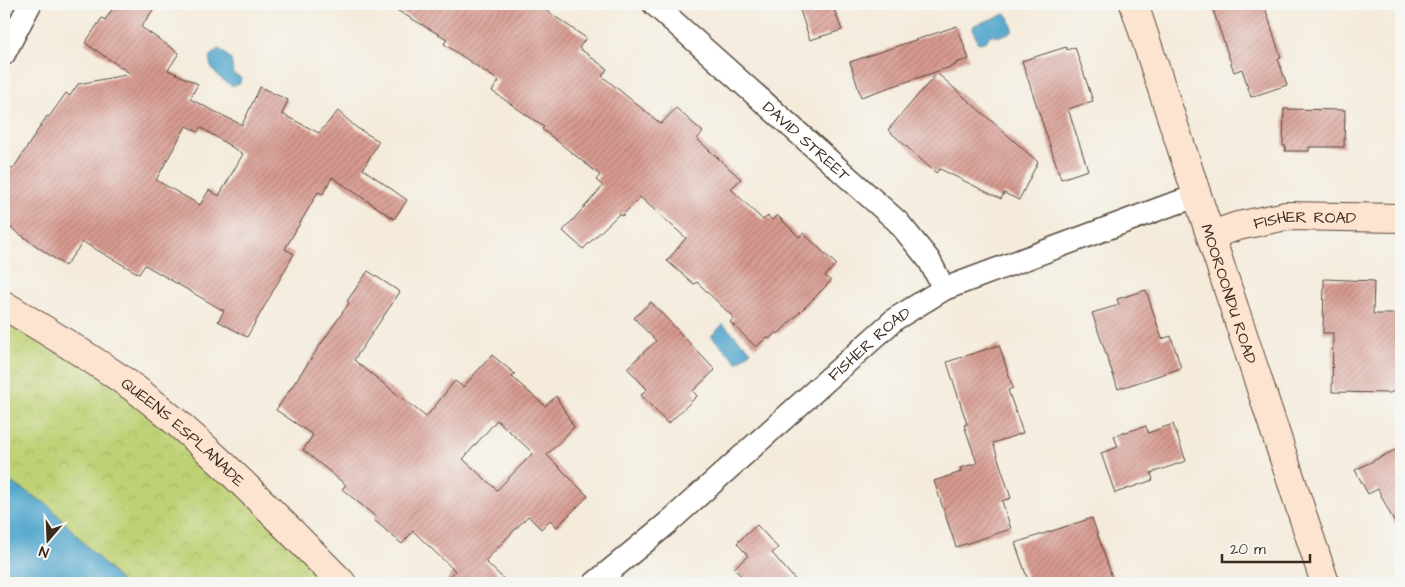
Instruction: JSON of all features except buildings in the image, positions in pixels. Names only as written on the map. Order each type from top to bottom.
[{"type":"street","points":[[4,54],[30,4]]},
{"type":"street","name":"DAVID STREET","points":[[654,4],[898,222],[929,260],[944,289]]},
{"type":"street","name":"MOOROONDU ROAD","points":[[1134,4],[1325,583]]},
{"type":"street","name":"FISHER ROAD","points":[[595,583],[670,521],[895,319],[944,289],[1198,196]]},
{"type":"street","name":"FISHER ROAD","points":[[1211,235],[1238,226],[1286,216],[1401,218]]},
{"type":"street","name":"QUEENS ESPLANADE","points":[[4,305],[77,350],[137,391],[209,451],[342,583]]},
{"type":"green space","points":[[4,305],[77,350],[342,583],[122,583],[48,505],[4,478]]},
{"type":"water","points":[[1006,14],[1013,29],[1012,32],[997,37],[989,36],[987,41],[977,42],[973,29],[974,25]]},
{"type":"water","points":[[219,49],[229,57],[232,62],[233,74],[241,78],[240,83],[233,86],[227,83],[212,69],[210,59]]},
{"type":"water","points":[[723,324],[751,351],[738,363],[711,336]]},
{"type":"water","points":[[4,478],[48,505],[122,583],[4,583]]}]
